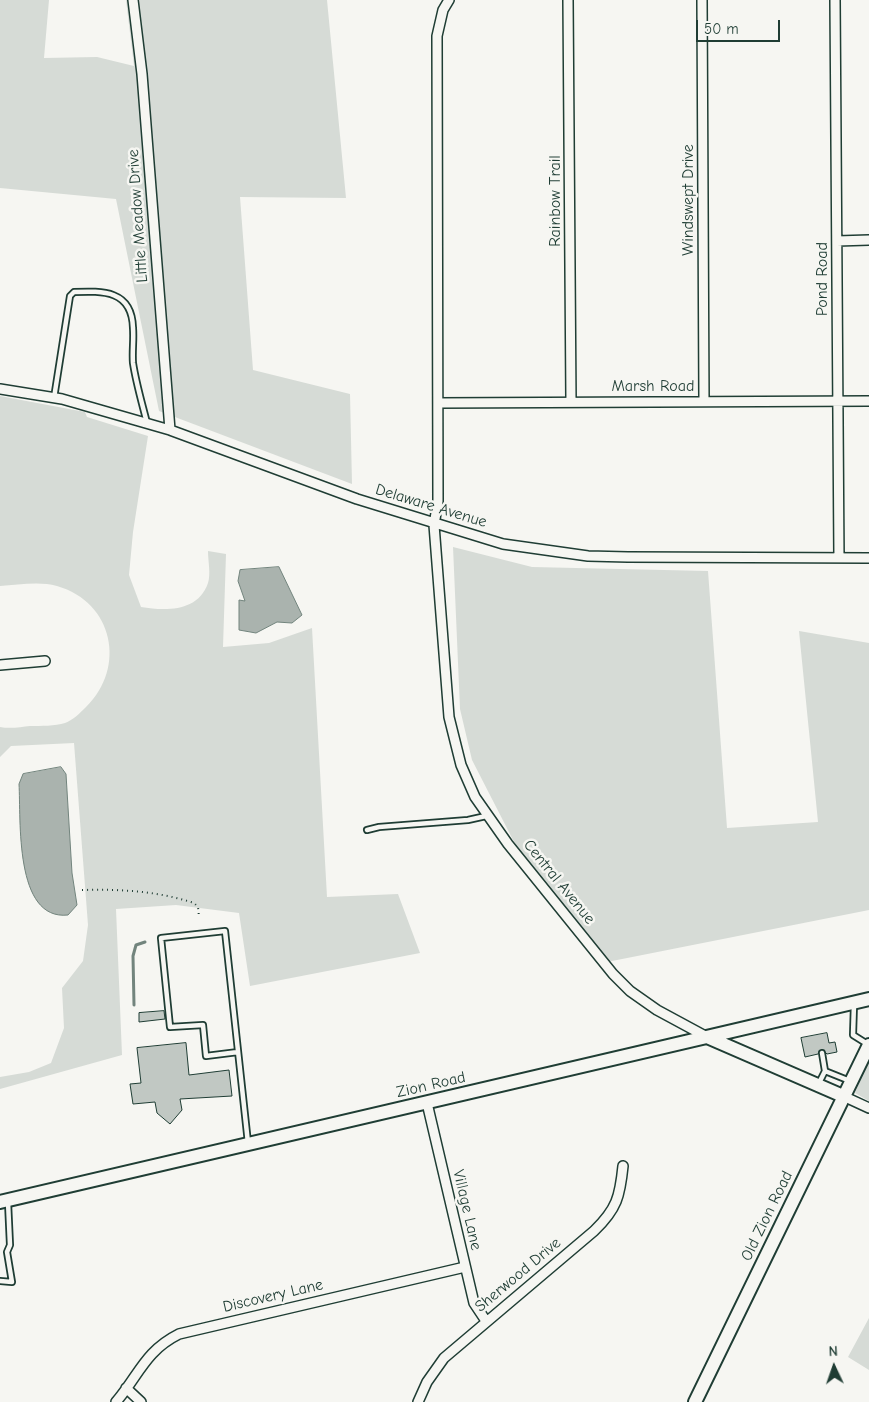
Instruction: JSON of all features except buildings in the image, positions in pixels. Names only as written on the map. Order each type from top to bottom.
[{"type":"street","name":"Little Meadow Drive","points":[[133,0],[142,74],[170,430]]},
{"type":"street","points":[[434,525],[438,501],[437,36],[443,10],[450,0]]},
{"type":"street","name":"Rainbow Trail","points":[[568,0],[571,401]]},
{"type":"street","name":"Windswept Drive","points":[[702,0],[704,401]]},
{"type":"street","name":"Pond Road","points":[[835,0],[839,558]]},
{"type":"street","points":[[837,241],[869,240]]},
{"type":"street","name":"Delaware Avenue","points":[[0,389],[54,398],[170,430],[357,499],[434,525],[502,544],[588,556],[869,558]]},
{"type":"street","name":"Marsh Road","points":[[438,403],[869,401]]},
{"type":"street","name":"Central Avenue","points":[[434,525],[450,727],[461,765],[486,816],[606,967],[622,983],[664,1015],[707,1037],[869,1108]]},
{"type":"street","points":[[0,665],[45,661]]},
{"type":"street","name":"Zion Road","points":[[4,1201],[869,999]]},
{"type":"street","name":"Old Zion Road","points":[[695,1402],[869,1045]]},
{"type":"street","name":"Village Lane","points":[[427,1103],[474,1303],[486,1321]]},
{"type":"street","name":"Sherwood Drive","points":[[418,1402],[438,1366],[486,1321],[594,1231],[609,1216],[620,1196],[623,1166]]},
{"type":"street","name":"Discovery Lane","points":[[116,1402],[148,1356],[162,1344],[179,1334],[465,1267]]},
{"type":"street","points":[[126,1388],[141,1402]]},
{"type":"lane","points":[[54,398],[70,296],[74,292],[105,291],[117,296],[131,315],[134,328],[133,364],[147,423]]},
{"type":"lane","points":[[367,830],[379,827],[468,820],[486,816]]},
{"type":"lane","points":[[238,1052],[206,1056],[203,1025],[170,1027],[161,938],[225,931],[248,1145]]},
{"type":"lane","points":[[854,1003],[853,1035],[869,1045]]},
{"type":"lane","points":[[818,1085],[825,1071],[822,1053]]},
{"type":"lane","points":[[825,1071],[851,1082]]},
{"type":"lane","points":[[0,1281],[12,1282],[7,1252],[10,1245],[4,1201]]},
{"type":"path","points":[[82,890],[160,893],[194,903],[198,907],[199,917]]},
{"type":"shaded area","points":[[0,0],[49,0],[44,58],[97,57],[134,66],[126,0],[327,0],[346,198],[240,197],[253,370],[350,394],[352,484],[159,411],[116,199],[0,188]]},
{"type":"shaded area","points":[[0,396],[85,412],[87,417],[148,436],[133,532],[129,575],[141,607],[171,609],[197,600],[203,593],[209,579],[208,551],[226,554],[223,647],[269,643],[312,628],[327,897],[398,894],[420,953],[250,986],[239,913],[176,905],[116,909],[122,1055],[0,1089],[0,1077],[29,1072],[51,1063],[64,1028],[62,988],[83,961],[88,925],[74,743],[11,746],[0,757],[0,727],[52,725],[71,720],[86,707],[99,691],[107,673],[110,655],[108,638],[102,621],[91,606],[76,594],[57,586],[43,584],[0,586]]},
{"type":"shaded area","points":[[453,547],[532,567],[708,571],[727,828],[818,822],[799,631],[869,643],[869,910],[602,963],[532,877],[472,760],[460,709]]},
{"type":"shaded area","points":[[279,567],[302,615],[292,623],[277,622],[256,633],[239,630],[239,600],[245,601],[238,581],[240,570]]},
{"type":"shaded area","points":[[61,767],[66,774],[72,873],[77,905],[68,915],[50,913],[38,902],[29,885],[21,842],[19,784],[23,774]]},
{"type":"shaded area","points":[[869,1058],[869,1101],[855,1093]]},
{"type":"shaded area","points":[[869,1318],[869,1370],[848,1357]]},
{"type":"waterway","points":[[134,1005],[133,956],[136,945],[145,942]]}]
